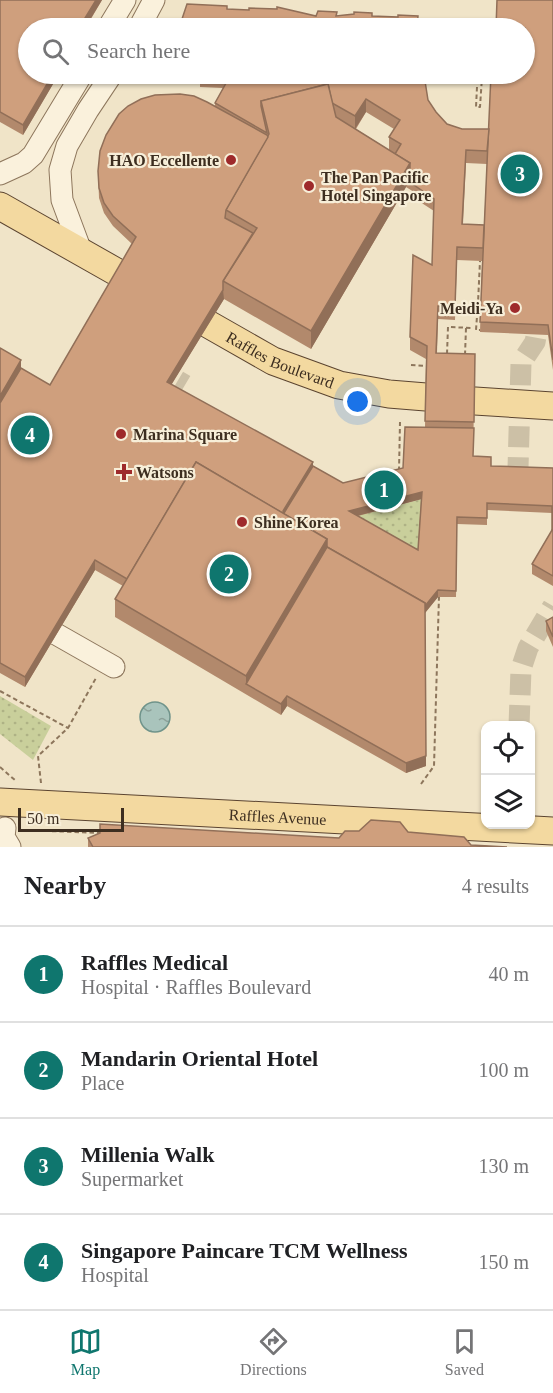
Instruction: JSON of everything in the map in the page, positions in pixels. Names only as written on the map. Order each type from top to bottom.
[{"type":"main road","points":[[0,206],[120,273]]},
{"type":"main road","name":"Raffles Boulevard","points":[[208,324],[273,361],[339,385],[426,398]]},
{"type":"main road","points":[[474,401],[553,406]]},
{"type":"main road","name":"Raffles Avenue","points":[[9,793],[553,831]]},
{"type":"street","points":[[114,18],[125,0]]},
{"type":"street","points":[[144,18],[154,0]]},
{"type":"street","points":[[63,84],[66,99]]},
{"type":"street","points":[[0,174],[24,163],[33,154],[76,84]]},
{"type":"street","points":[[81,251],[62,200],[60,170],[67,146],[106,84]]},
{"type":"street","points":[[66,99],[88,111]]},
{"type":"street","points":[[56,634],[105,673]]},
{"type":"path","points":[[477,87],[476,107],[480,107],[482,84]]},
{"type":"path","points":[[480,261],[476,303],[476,330],[480,330]]},
{"type":"path","points":[[447,356],[448,327],[472,328]]},
{"type":"path","points":[[465,357],[466,328]]},
{"type":"path","points":[[411,365],[426,366]]},
{"type":"path","points":[[398,480],[400,422]]},
{"type":"path","points":[[421,784],[434,766],[439,587]]},
{"type":"path","points":[[41,783],[38,756],[68,728],[105,673]]},
{"type":"path","points":[[0,691],[68,728]]},
{"type":"path","points":[[0,767],[9,793]]},
{"type":"path","points":[[8,838],[102,833]]},
{"type":"green space","points":[[422,499],[418,557],[349,518]]},
{"type":"green space","points":[[0,696],[51,726],[33,760],[0,734]]},
{"type":"water","points":[[155,702],[166,706],[170,717],[166,728],[155,732],[144,728],[140,717],[144,706]]},
{"type":"building","points":[[0,0],[96,0],[85,18],[18,18],[18,84],[47,84],[23,125],[0,112]]},
{"type":"building","points":[[497,0],[553,0],[553,360],[548,325],[480,322],[491,84],[535,84],[535,18],[496,18]]},
{"type":"building","points":[[187,4],[227,6],[227,9],[249,10],[249,8],[277,9],[277,7],[316,16],[318,11],[337,12],[336,16],[354,14],[354,12],[372,13],[372,16],[418,16],[418,18],[182,18]]},
{"type":"building","points":[[226,84],[328,84],[261,101],[267,133],[215,103]]},
{"type":"building","points":[[328,84],[425,84],[428,100],[447,124],[462,129],[489,129],[487,151],[466,150],[462,224],[484,225],[483,248],[457,247],[455,307],[438,306],[436,353],[475,354],[474,422],[425,421],[427,346],[410,337],[413,255],[432,265],[434,199],[414,185],[417,180],[406,174],[410,163],[395,154],[401,144],[389,137],[400,120],[366,99],[355,116],[332,103]]},
{"type":"building","points":[[328,84],[336,117],[410,163],[311,331],[223,281],[257,228],[226,210],[269,134],[261,101]]},
{"type":"building","points":[[155,95],[194,96],[207,102],[268,137],[226,210],[225,218],[253,233],[223,281],[223,290],[167,382],[313,462],[283,511],[284,514],[196,462],[127,579],[95,560],[25,677],[0,663],[0,403],[21,368],[50,385],[136,237],[113,216],[104,203],[99,188],[100,151],[106,135],[119,114],[128,106]]},
{"type":"building","points":[[0,348],[21,360],[0,396]]},
{"type":"building","points":[[405,427],[474,428],[473,456],[491,457],[491,466],[553,468],[553,531],[552,506],[487,503],[487,518],[457,517],[456,591],[438,590],[425,606],[425,603],[327,547],[327,539],[284,514],[313,466],[343,483],[403,468]],"holes":[[[422,492],[418,550],[349,511]]]},
{"type":"building","points":[[196,462],[327,539],[246,676],[115,599]]},
{"type":"building","points":[[553,531],[553,576],[532,564]]},
{"type":"building","points":[[327,547],[425,603],[426,756],[406,763],[287,696],[281,704],[246,684]]},
{"type":"building","points":[[553,617],[553,637],[546,621]]},
{"type":"building","points":[[371,820],[400,822],[408,832],[464,837],[471,845],[507,847],[93,847],[88,838],[100,833],[100,824],[339,838],[345,831],[359,831]]},
{"type":"tunnel","points":[[516,478],[521,363],[535,342],[537,331]]},
{"type":"tunnel","points":[[151,365],[185,385]]},
{"type":"tunnel","points":[[519,721],[521,669],[528,648],[553,606]]},
{"type":"place","name":"HAO Eccellente","points":[[231,160]]},
{"type":"place","name":"Millenia Walk","points":[[520,174]]},
{"type":"place","name":"The Pan Pacific Hotel Singapore","points":[[309,186]]},
{"type":"place","name":"Meidi-Ya","points":[[515,308]]},
{"type":"place","name":"Marina Square","points":[[121,434]]},
{"type":"place","name":"Singapore Paincare TCM Wellness","points":[[30,435]]},
{"type":"place","name":"Watsons","points":[[124,472]]},
{"type":"place","name":"Raffles Medical","points":[[384,490]]},
{"type":"place","name":"Shine Korea","points":[[242,522]]},
{"type":"place","name":"Mandarin Oriental Hotel","points":[[229,574]]}]
